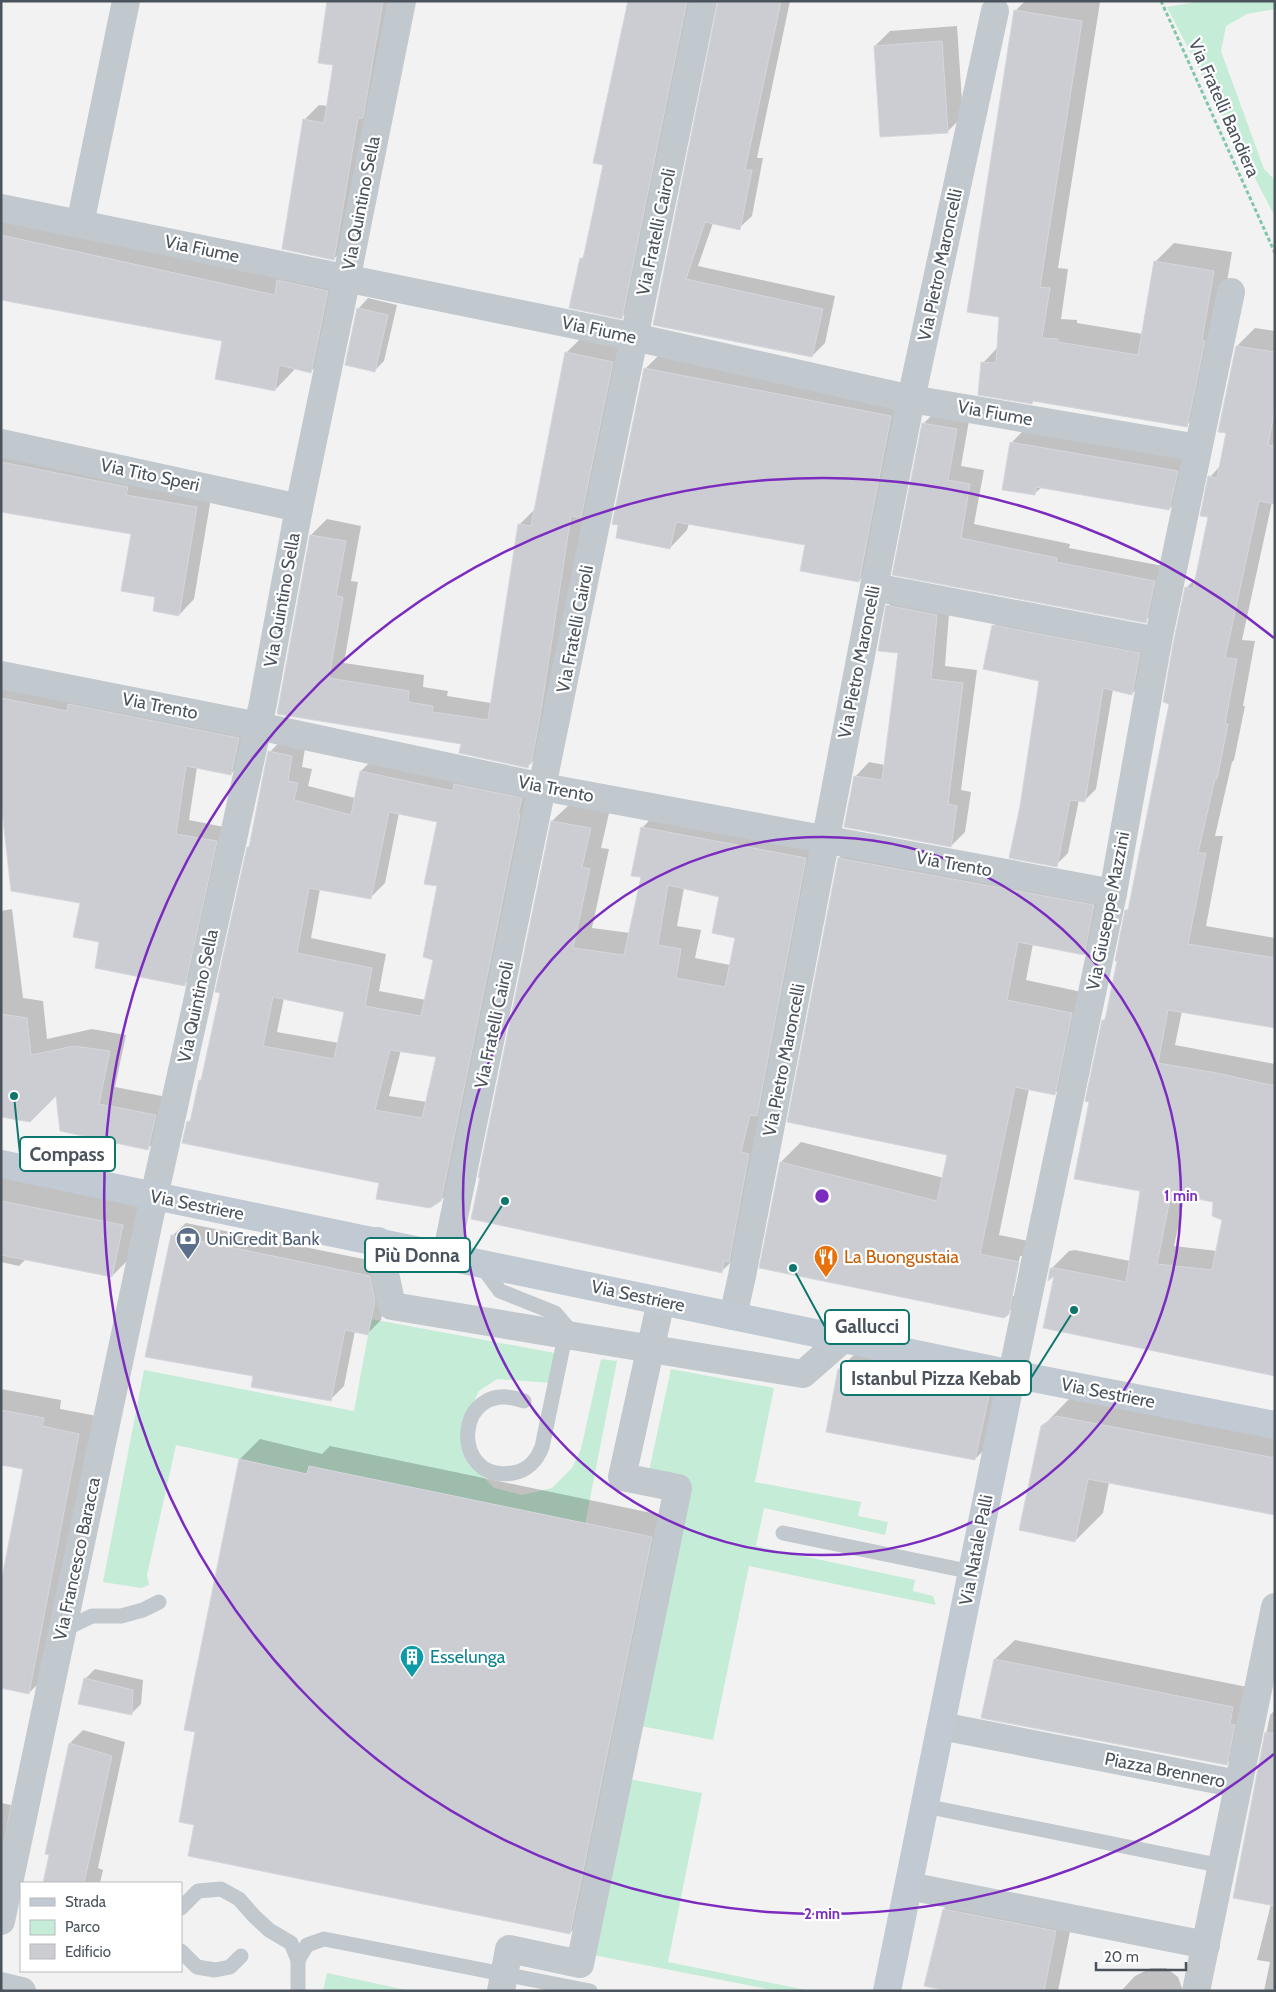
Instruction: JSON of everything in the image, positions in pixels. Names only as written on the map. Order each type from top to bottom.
[{"type":"main road","name":"Via Sestriere","points":[[1,1164],[1012,1374],[1275,1424]]},
{"type":"main road","name":"Via Natale Palli","points":[[941,1726],[1012,1374]]},
{"type":"main road","points":[[887,1991],[941,1726]]},
{"type":"street","points":[[80,224],[126,1]]},
{"type":"street","name":"Via Quintino Sella","points":[[154,1196],[258,726],[299,508],[402,1]]},
{"type":"street","name":"Via Fratelli Cairoli","points":[[446,1256],[703,1]]},
{"type":"street","name":"Via Pietro Maroncelli","points":[[733,1316],[874,587],[995,11]]},
{"type":"street","name":"Via Fiume","points":[[1,208],[634,337],[912,399],[1198,448]]},
{"type":"street","name":"Via Giuseppe Mazzini","points":[[1012,1374],[1113,892],[1158,642],[1231,292]]},
{"type":"street","name":"Via Tito Speri","points":[[1,443],[299,508]]},
{"type":"street","points":[[874,587],[1158,642]]},
{"type":"street","name":"Via Trento","points":[[1,675],[258,726],[543,787],[1113,892]]},
{"type":"street","name":"Via Francesco Baracca","points":[[1,1921],[154,1196]]},
{"type":"street","points":[[378,1242],[392,1306],[803,1374],[843,1339]]},
{"type":"street","points":[[503,1982],[509,1949],[580,1964],[678,1488],[622,1477],[661,1301]]},
{"type":"street","points":[[1238,1784],[1275,1607]]},
{"type":"street","name":"Piazza Brennero","points":[[941,1726],[1238,1784],[1196,1991]]},
{"type":"street","points":[[908,1886],[1206,1945]]},
{"type":"street","points":[[1,1986],[22,1991]]},
{"type":"lane","points":[[479,1262],[500,1291],[556,1314],[567,1327],[542,1447],[538,1456],[524,1469],[516,1473],[497,1474],[488,1471],[472,1456],[466,1434],[468,1422],[475,1411],[490,1399],[500,1396],[524,1401]]},
{"type":"lane","points":[[783,1533],[972,1572]]},
{"type":"lane","points":[[61,1631],[92,1616],[121,1616],[143,1610],[159,1602]]},
{"type":"lane","points":[[925,1806],[1222,1866]]},
{"type":"lane","points":[[182,1907],[198,1891],[221,1889],[240,1899],[259,1921],[290,1943],[298,1960],[298,1991]]},
{"type":"lane","points":[[298,1960],[307,1945],[324,1939],[503,1982],[590,1991]]},
{"type":"lane","points":[[182,1952],[197,1967],[216,1970],[230,1968],[241,1956]]},
{"type":"path","name":"Via Fratelli Bandiera","points":[[1161,1],[1275,253]]},
{"type":"green space","points":[[1201,1],[1275,1],[1275,9],[1247,14],[1226,26],[1221,51],[1264,169],[1275,180],[1275,217],[1167,7]]},
{"type":"green space","points":[[371,1319],[555,1353],[551,1383],[497,1379],[479,1391],[469,1411],[477,1470],[494,1488],[522,1495],[552,1488],[572,1468],[581,1449],[601,1359],[617,1361],[585,1524],[309,1466],[307,1474],[176,1445],[147,1575],[149,1585],[141,1588],[103,1582],[144,1370],[354,1411]]},
{"type":"green space","points":[[671,1369],[774,1388],[755,1482],[861,1502],[858,1516],[888,1522],[885,1535],[764,1508],[756,1546],[915,1580],[913,1591],[933,1596],[936,1605],[749,1566],[713,1740],[641,1726],[688,1479],[649,1471]]},
{"type":"green space","points":[[629,1779],[702,1793],[668,1962],[811,1991],[778,1991],[593,1955]]},
{"type":"green space","points":[[327,1973],[411,1991],[323,1991]]},
{"type":"building","points":[[327,1],[383,1],[363,118],[358,118],[334,260],[282,249],[303,119],[324,123],[333,65],[318,63]]},
{"type":"building","points":[[628,1],[687,1],[622,319],[569,308],[580,258],[583,259],[603,165],[593,163]]},
{"type":"building","points":[[718,1],[781,1],[745,170],[752,170],[740,230],[705,222],[686,279],[823,309],[812,357],[653,325]]},
{"type":"building","points":[[1014,10],[1082,21],[1040,287],[1050,288],[1042,338],[1058,339],[1058,342],[1138,355],[1154,261],[1214,271],[1202,340],[1205,341],[1187,427],[1033,401],[1032,404],[978,395],[981,362],[996,363],[999,317],[967,312]]},
{"type":"building","points":[[942,41],[948,133],[880,137],[874,46]]},
{"type":"building","points":[[1,235],[275,295],[277,280],[328,291],[311,373],[279,365],[275,391],[215,379],[222,341],[1,300]]},
{"type":"building","points":[[357,308],[388,315],[375,372],[345,365]]},
{"type":"building","points":[[1236,346],[1275,352],[1275,407],[1268,445],[1275,446],[1275,504],[1259,501],[1225,658],[1237,659],[1225,724],[1228,724],[1217,779],[1215,779],[1198,853],[1206,853],[1188,944],[1275,958],[1275,1028],[1168,1010],[1158,1063],[1217,1073],[1275,1086],[1275,1376],[1043,1328],[1054,1276],[1048,1281],[1050,1268],[1126,1282],[1140,1191],[1074,1179],[1089,1102],[1085,1101],[1102,1020],[1105,1020],[1125,910],[1128,910],[1169,704],[1163,702],[1173,644],[1185,587],[1193,589],[1208,517],[1200,516],[1208,476],[1217,478],[1226,433],[1218,432]],"holes":[[[1171,1194],[1213,1202],[1212,1216],[1222,1220],[1212,1270],[1157,1264]]]},
{"type":"building","points":[[565,352],[613,362],[581,518],[571,516],[540,717],[531,764],[529,764],[528,768],[459,753],[461,744],[277,714],[310,535],[346,541],[336,596],[343,597],[329,678],[409,691],[408,702],[433,706],[432,712],[488,720],[518,524],[531,526]]},
{"type":"building","points":[[644,368],[891,416],[859,582],[800,571],[805,545],[676,522],[670,549],[616,538],[618,525],[612,524]]},
{"type":"building","points":[[922,423],[957,429],[948,480],[970,484],[961,538],[1057,558],[1056,562],[1155,581],[1146,623],[892,575]]},
{"type":"building","points":[[1010,442],[1178,471],[1169,510],[1036,487],[1035,495],[1002,490]]},
{"type":"building","points":[[1,462],[128,487],[126,495],[197,507],[179,616],[153,611],[155,597],[121,591],[131,534],[1,512]]},
{"type":"building","points":[[886,605],[937,615],[931,679],[963,683],[948,804],[957,806],[951,847],[844,827],[854,776],[882,780],[898,653],[878,651]]},
{"type":"building","points":[[992,625],[1140,653],[1132,695],[1103,688],[1085,802],[1070,800],[1057,867],[1009,858],[1020,806],[1039,681],[983,669]]},
{"type":"building","points":[[1,698],[67,711],[68,704],[239,738],[231,775],[186,766],[176,834],[217,841],[185,986],[95,968],[99,942],[73,937],[80,903],[11,891],[1,801]]},
{"type":"building","points":[[268,751],[292,756],[288,781],[298,783],[294,800],[351,815],[360,771],[453,791],[454,784],[522,798],[441,1201],[430,1208],[376,1199],[379,1183],[182,1143],[187,1121],[190,1122],[199,1080],[201,1080],[220,993],[215,992],[247,847],[249,847]],"holes":[[[389,812],[437,822],[424,884],[437,886],[423,957],[433,960],[421,1016],[365,1006],[372,968],[297,953],[309,888],[371,899]],[[273,997],[344,1012],[334,1059],[263,1046]],[[390,1050],[436,1057],[422,1118],[375,1110]]]},
{"type":"building","points":[[551,821],[591,828],[582,867],[590,869],[573,948],[624,955],[641,877],[631,876],[641,827],[806,858],[757,1116],[750,1115],[741,1152],[749,1154],[729,1262],[724,1261],[722,1273],[471,1219],[480,1177],[478,1178]],"holes":[[[668,885],[719,897],[712,933],[735,938],[725,987],[676,978],[681,949],[658,945]]]},
{"type":"building","points":[[838,858],[1094,905],[1084,955],[1018,942],[1007,1000],[1072,1013],[1055,1095],[1015,1087],[980,1254],[1019,1262],[1009,1314],[1004,1318],[759,1268],[780,1162],[937,1201],[947,1155],[787,1122]]},
{"type":"building","points":[[1,1014],[27,1018],[31,1055],[74,1046],[110,1051],[99,1104],[156,1115],[148,1150],[60,1131],[56,1096],[30,1122],[1,1117]]},
{"type":"building","points":[[1,1201],[123,1225],[112,1277],[1,1255]]},
{"type":"building","points":[[171,1235],[370,1276],[375,1301],[368,1335],[345,1330],[331,1401],[251,1387],[253,1376],[145,1357]]},
{"type":"building","points":[[838,1369],[989,1396],[975,1460],[826,1432]]},
{"type":"building","points":[[1,1410],[44,1418],[42,1426],[79,1434],[29,1694],[1,1688],[1,1583],[23,1469],[1,1465]]},
{"type":"building","points":[[1056,1416],[1275,1458],[1275,1515],[1088,1479],[1075,1542],[1019,1530],[1041,1426]]},
{"type":"building","name":"Esselunga","points":[[239,1459],[307,1474],[309,1466],[652,1537],[570,1934],[188,1856],[194,1825],[179,1822],[195,1732],[184,1730]]},
{"type":"building","points":[[994,1659],[1233,1707],[1230,1724],[1235,1725],[1227,1765],[981,1718]]},
{"type":"building","points":[[84,1678],[133,1690],[132,1715],[78,1704]]},
{"type":"building","points":[[1265,1732],[1275,1734],[1275,1906],[1233,1898]]},
{"type":"building","points":[[69,1743],[112,1756],[84,1882],[43,1882],[49,1855],[45,1854]]},
{"type":"building","points":[[943,1909],[1056,1931],[1044,1991],[948,1991],[924,1986]]},
{"type":"place","name":"Compass","points":[[14,1096]]},
{"type":"place","name":"Più Donna","points":[[505,1201]]},
{"type":"place","name":"UniCredit Bank","points":[[188,1260]]},
{"type":"place","name":"Gallucci","points":[[793,1268]]},
{"type":"place","name":"La Buongustaia","points":[[826,1278]]},
{"type":"place","name":"Istanbul Pizza Kebab","points":[[1074,1310]]},
{"type":"place","name":"Esselunga","points":[[412,1678]]}]
